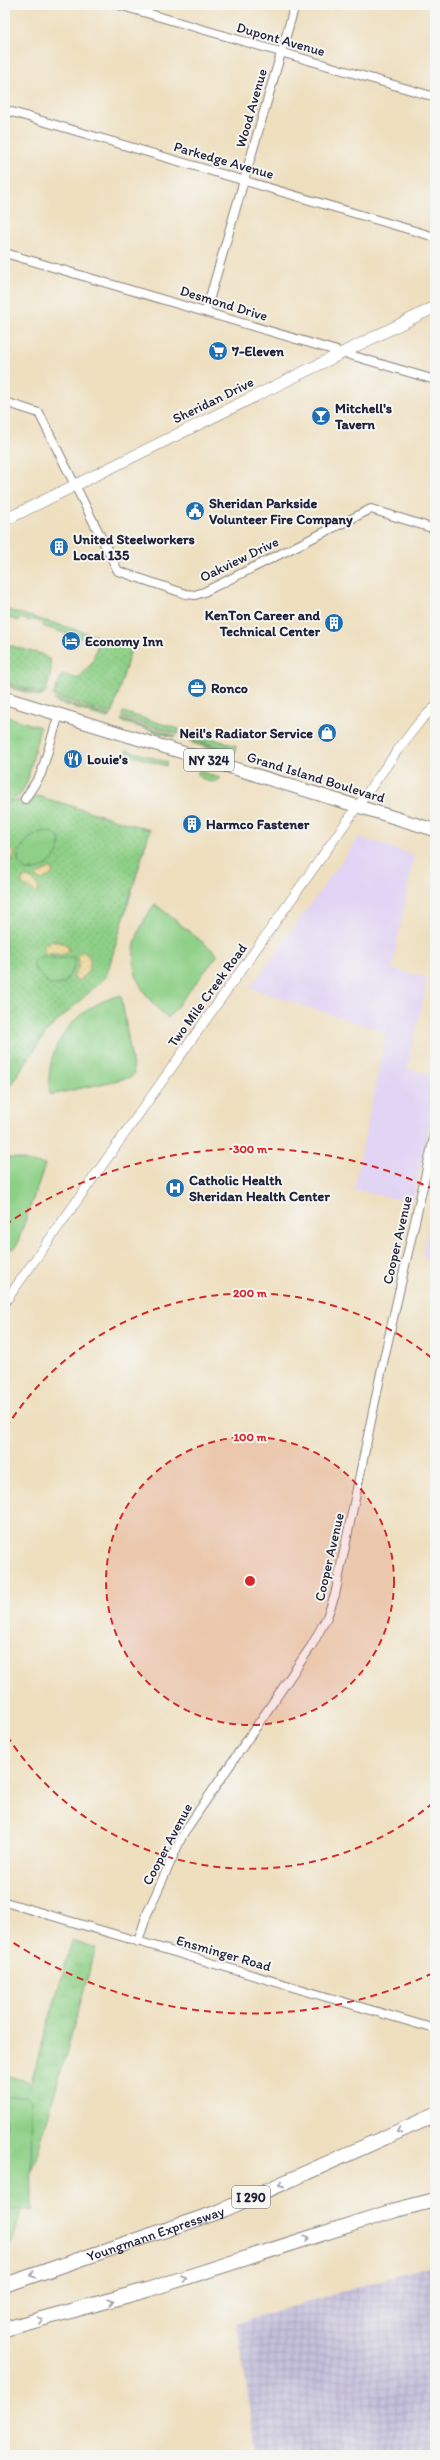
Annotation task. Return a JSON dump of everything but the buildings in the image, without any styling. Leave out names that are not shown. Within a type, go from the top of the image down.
[{"type":"highway","name":"Youngmann Expressway","points":[[5,2285],[221,2211],[435,2115]]},
{"type":"highway","points":[[5,2329],[147,2290],[381,2214],[435,2200]]},
{"type":"main road","name":"Sheridan Drive","points":[[5,520],[435,306]]},
{"type":"main road","name":"Grand Island Boulevard","points":[[5,698],[435,830]]},
{"type":"street","name":"Dupont Avenue","points":[[119,5],[435,98]]},
{"type":"street","name":"Wood Avenue","points":[[206,311],[295,5]]},
{"type":"street","name":"Parkedge Avenue","points":[[5,110],[435,237]]},
{"type":"street","name":"Desmond Drive","points":[[5,253],[206,311],[435,380]]},
{"type":"street","name":"Oakview Drive","points":[[5,402],[39,413],[118,571],[195,595],[371,509],[435,528]]},
{"type":"street","name":"Two Mile Creek Road","points":[[5,1302],[410,734],[421,720],[435,707]]},
{"type":"street","points":[[25,799],[41,774],[59,714]]},
{"type":"street","name":"Cooper Avenue","points":[[138,1942],[150,1907],[184,1834],[312,1645],[327,1617],[347,1543],[383,1363],[435,1133]]},
{"type":"street","name":"Ensminger Road","points":[[5,1902],[435,2029]]},
{"type":"shaded area","points":[[359,837],[414,855],[392,969],[428,978],[407,1069],[435,1076],[435,1100],[412,1203],[354,1189],[386,1033],[250,988]]},
{"type":"shaded area","points":[[435,1207],[435,1259],[422,1256]]},
{"type":"shaded area","points":[[435,2264],[435,2455],[257,2455],[237,2323]]},
{"type":"green space","points":[[5,609],[132,646],[112,714],[53,696],[62,674],[78,679],[92,663],[98,643],[42,626],[43,623],[31,619],[30,621],[19,618],[18,621],[5,616]]},
{"type":"green space","points":[[5,644],[41,654],[50,660],[51,672],[45,694],[5,682]]},
{"type":"green space","points":[[5,684],[43,695],[41,697],[5,686]]},
{"type":"green space","points":[[54,699],[111,716],[107,718],[56,702]]},
{"type":"green space","points":[[123,712],[179,729],[178,734],[122,717]]},
{"type":"green space","points":[[5,716],[40,727],[27,782],[21,794],[5,805]]},
{"type":"green space","points":[[121,719],[176,736],[173,737],[123,722]]},
{"type":"green space","points":[[191,732],[236,746],[235,752],[189,738]]},
{"type":"green space","points":[[190,740],[233,753],[229,754],[192,743]]},
{"type":"green space","points":[[127,750],[167,762],[166,766],[126,754]]},
{"type":"green space","points":[[199,771],[220,778],[219,780],[213,782],[207,781],[197,773]]},
{"type":"green space","points":[[38,796],[150,830],[106,977],[48,1030],[5,1093],[5,803]]},
{"type":"green space","points":[[42,832],[53,833],[58,837],[60,844],[58,852],[46,866],[36,870],[26,870],[18,862],[18,857],[22,847],[28,840]]},
{"type":"green space","points":[[155,904],[216,953],[217,956],[168,1018],[154,1005],[144,991],[137,978],[134,964],[134,950],[138,935]]},
{"type":"green space","points":[[43,956],[57,959],[74,957],[74,967],[64,984],[51,985],[35,970],[33,961]]},
{"type":"green space","points":[[121,995],[134,1073],[132,1077],[50,1095],[49,1077],[52,1060],[57,1045],[65,1031],[76,1019],[89,1009],[104,1001]]},
{"type":"green space","points":[[5,1158],[14,1158],[45,1165],[16,1247],[12,1249],[5,1246]]},
{"type":"green space","points":[[72,1941],[96,1948],[12,2243],[5,2245],[5,2075],[31,2082]]},
{"type":"green space","points":[[26,2096],[31,2102],[32,2210],[5,2209],[5,2097]]},
{"type":"sand","points":[[5,849],[10,849],[15,853],[12,860],[5,864]]},
{"type":"sand","points":[[51,867],[53,872],[51,876],[41,880],[37,879],[35,876]]},
{"type":"sand","points":[[26,877],[33,880],[38,886],[39,890],[36,893],[22,884],[22,880]]},
{"type":"sand","points":[[53,940],[68,945],[68,952],[62,955],[44,953],[44,945]]},
{"type":"sand","points":[[82,951],[89,956],[90,963],[88,971],[84,977],[78,981],[73,977],[79,966],[78,954]]},
{"type":"place","name":"7-Eleven","points":[[218,351]]},
{"type":"place","name":"Mitchell's Tavern","points":[[321,416]]},
{"type":"place","name":"Sheridan Parkside Volunteer Fire Company","points":[[195,511]]},
{"type":"place","name":"United Steelworkers Local 135","points":[[59,547]]},
{"type":"place","name":"KenTon Career and Technical Center","points":[[334,623]]},
{"type":"place","name":"Economy Inn","points":[[71,641]]},
{"type":"place","name":"Ronco","points":[[197,688]]},
{"type":"place","name":"Neil's Radiator Service","points":[[327,733]]},
{"type":"place","name":"Louie's","points":[[73,759]]},
{"type":"place","name":"Harmco Fastener","points":[[192,824]]},
{"type":"place","name":"Catholic Health Sheridan Health Center","points":[[175,1188]]}]
